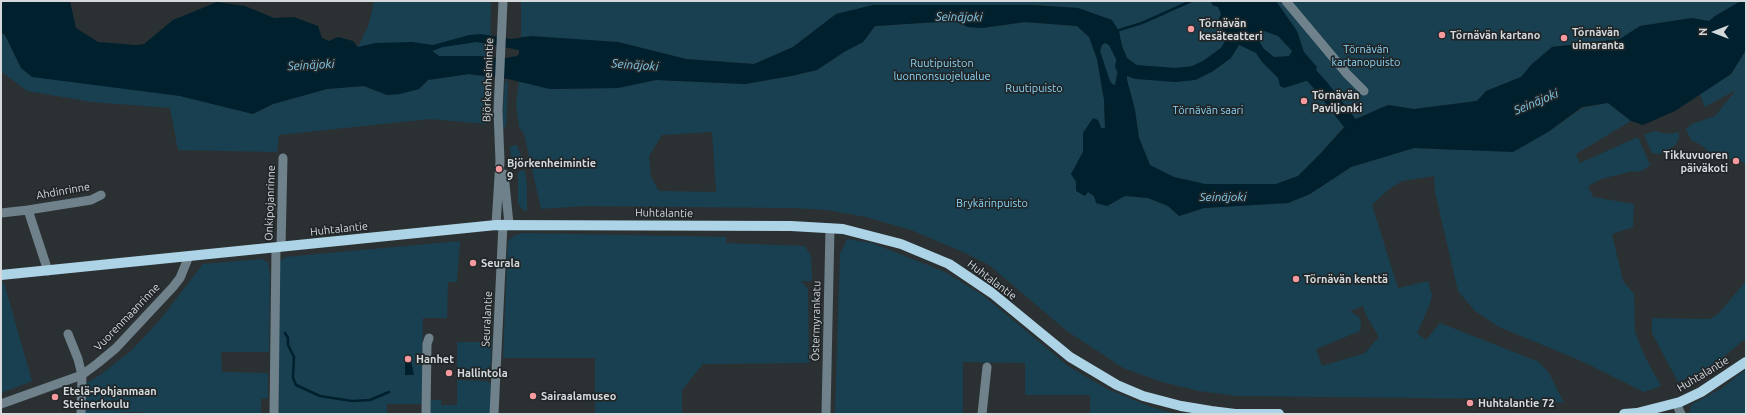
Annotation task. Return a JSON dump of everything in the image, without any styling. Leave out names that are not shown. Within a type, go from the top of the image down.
[{"type":"main road","name":"Huhtalantie","points":[[1,275],[503,224],[783,226],[830,228],[869,234],[901,244],[949,264],[992,293],[1070,357],[1117,385],[1143,396],[1181,406],[1210,411],[1235,414],[1279,414]]},
{"type":"main road","name":"Huhtalantie","points":[[1624,414],[1637,413],[1676,403],[1701,392],[1746,362]]},
{"type":"street","name":"Björkenheimintie","points":[[503,1],[498,122],[503,224]]},
{"type":"street","points":[[1286,1],[1364,91]]},
{"type":"street","name":"Onkipojanrinne","points":[[274,414],[278,248],[284,158]]},
{"type":"street","name":"Björkenheimintie","points":[[500,161],[504,176],[503,224]]},
{"type":"street","name":"Ahdinrinne","points":[[1,213],[91,200],[101,195]]},
{"type":"street","points":[[28,210],[48,271]]},
{"type":"street","name":"Seuralantie","points":[[494,414],[503,224]]},
{"type":"street","name":"Östermyrankatu","points":[[826,414],[830,228]]},
{"type":"street","name":"Vuorenmaanrinne","points":[[1,404],[82,375],[116,348],[173,287],[180,278],[189,256]]},
{"type":"street","points":[[68,334],[78,359],[82,375],[81,414]]},
{"type":"street","points":[[426,414],[426,344],[429,338]]},
{"type":"street","points":[[982,414],[987,367]]},
{"type":"street","points":[[1676,403],[1681,414]]},
{"type":"green space","points":[[374,1],[491,1],[490,57],[439,56],[432,51],[358,47],[369,24]]},
{"type":"green space","points":[[521,1],[1741,1],[1709,21],[1692,18],[1640,26],[1620,39],[1552,47],[1532,64],[1521,77],[1486,91],[1477,101],[1414,109],[1388,105],[1348,122],[1321,153],[1298,176],[1276,184],[1239,185],[1204,184],[1174,177],[1150,165],[1139,138],[1135,110],[1127,80],[1127,75],[1134,64],[1127,58],[1112,20],[1078,8],[1034,5],[873,5],[836,14],[793,47],[754,64],[686,59],[618,42],[521,37]]},
{"type":"green space","points":[[954,21],[968,27],[982,28],[1025,22],[1077,26],[1089,37],[1097,59],[1104,100],[1105,128],[1101,128],[1098,120],[1083,133],[1083,152],[1071,174],[1088,192],[1107,206],[1125,196],[1148,198],[1168,206],[1180,216],[1204,208],[1288,203],[1310,194],[1351,167],[1414,148],[1454,150],[1548,132],[1582,108],[1608,103],[1631,121],[1576,154],[1580,163],[1638,137],[1650,165],[1642,171],[1629,172],[1601,179],[1588,186],[1593,197],[1634,204],[1633,227],[1612,234],[1623,281],[1634,294],[1635,332],[1645,357],[1661,386],[1644,392],[1579,360],[1499,327],[1475,311],[1458,291],[1435,192],[1434,176],[1402,181],[1388,190],[1372,205],[1398,288],[1428,281],[1432,295],[1430,304],[1417,333],[1426,340],[1440,323],[1539,362],[1549,373],[1564,403],[1517,399],[1238,396],[1199,391],[1162,382],[1123,368],[1067,331],[989,265],[963,252],[911,230],[866,217],[827,210],[793,208],[584,206],[541,209],[524,134],[519,127],[516,104],[519,81],[550,89],[618,88],[656,80],[745,84],[817,70],[844,52],[863,42],[875,26]],"holes":[[[712,132],[716,192],[659,191],[651,177],[649,156],[662,135]],[[1363,306],[1366,315],[1379,337],[1365,353],[1322,366],[1316,349],[1360,331],[1361,322],[1359,317],[1350,311]]]},
{"type":"green space","points":[[1,33],[5,35],[21,68],[180,96],[253,114],[273,104],[327,89],[364,86],[387,95],[419,89],[428,80],[469,74],[488,77],[486,124],[430,119],[279,135],[277,152],[178,150],[170,108],[92,102],[27,91],[1,71]]},
{"type":"green space","points":[[1105,43],[1109,44],[1116,59],[1118,70],[1115,85],[1112,84],[1106,72],[1100,51],[1102,45]]},
{"type":"green space","points":[[1746,50],[1746,163],[1723,157],[1715,157],[1701,145],[1691,140],[1686,129],[1692,124],[1715,116],[1736,90],[1705,107],[1700,94],[1731,74]]},
{"type":"green space","points":[[505,81],[508,81],[506,127],[502,127]]},
{"type":"green space","points":[[1654,131],[1668,134],[1679,132],[1679,139],[1675,145],[1662,154],[1652,153],[1644,135]]},
{"type":"green space","points":[[517,145],[524,163],[512,165],[510,147]]},
{"type":"green space","points":[[525,170],[527,185],[527,211],[522,209],[518,203],[518,174],[520,171]]},
{"type":"green space","points":[[522,233],[726,237],[726,243],[805,246],[811,256],[812,281],[801,281],[808,289],[809,363],[703,364],[682,390],[682,414],[595,414],[595,358],[503,358],[508,241],[514,236]]},
{"type":"green space","points":[[847,239],[872,243],[945,272],[984,296],[1068,366],[1107,389],[1151,407],[1176,414],[1090,414],[1090,395],[1025,395],[1025,363],[963,362],[963,414],[835,414],[840,254]]},
{"type":"green space","points":[[460,241],[457,282],[448,282],[447,318],[423,318],[422,404],[387,404],[387,414],[279,414],[279,262],[285,257]]},
{"type":"green space","points":[[261,259],[268,262],[270,276],[269,352],[221,352],[222,372],[268,373],[268,398],[261,399],[261,414],[145,414],[143,412],[122,412],[119,414],[82,414],[83,385],[100,375],[131,351],[159,321],[203,264]]},
{"type":"green space","points":[[1746,281],[1746,338],[1719,361],[1699,373],[1678,382],[1652,333],[1652,318],[1710,319],[1719,313]]},
{"type":"green space","points":[[1,283],[4,283],[32,381],[1,393]]},
{"type":"green space","points":[[487,336],[492,336],[491,363],[489,370],[484,372],[457,371],[457,342],[486,342]]},
{"type":"green space","points":[[1746,369],[1746,414],[1689,414],[1691,405],[1722,388]]},
{"type":"green space","points":[[457,380],[488,381],[491,385],[490,414],[430,414],[430,400],[441,400],[441,405],[457,405]]},
{"type":"water","name":"Seinäjoki","points":[[1,1],[70,1],[76,28],[98,42],[136,45],[144,44],[173,20],[217,2],[245,6],[274,18],[294,17],[318,26],[322,38],[329,41],[338,37],[353,41],[358,47],[375,43],[412,42],[433,45],[469,35],[481,34],[511,39],[531,36],[618,42],[686,59],[754,64],[793,47],[836,14],[873,5],[1034,5],[1078,8],[1112,20],[1119,31],[1122,46],[1127,58],[1135,64],[1133,71],[1127,75],[1127,80],[1135,110],[1139,138],[1150,165],[1174,177],[1205,184],[1276,184],[1298,176],[1349,122],[1388,105],[1414,109],[1477,101],[1486,91],[1521,77],[1532,64],[1552,47],[1620,39],[1640,26],[1692,18],[1709,21],[1741,1],[1746,1],[1746,50],[1731,74],[1675,111],[1643,125],[1631,121],[1608,103],[1582,107],[1548,132],[1513,152],[1414,148],[1351,167],[1310,194],[1288,203],[1204,208],[1179,216],[1168,206],[1148,198],[1125,196],[1107,206],[1096,203],[1094,196],[1088,192],[1085,196],[1076,191],[1076,182],[1071,174],[1083,152],[1083,133],[1093,118],[1098,120],[1101,128],[1105,128],[1104,100],[1097,59],[1089,37],[1077,26],[1025,22],[982,28],[968,27],[954,21],[875,26],[863,42],[844,52],[817,70],[745,84],[656,80],[618,88],[550,89],[508,79],[469,74],[428,80],[419,89],[400,94],[387,95],[364,86],[327,89],[273,104],[253,114],[180,96],[32,77],[21,68],[5,35],[1,33]],"holes":[[[477,42],[519,50],[519,54],[517,56],[501,59],[485,56],[439,56],[432,51],[443,47]],[[1105,43],[1109,45],[1116,59],[1118,70],[1115,85],[1110,81],[1100,51],[1102,45]]]},
{"type":"water","points":[[1211,1],[1276,1],[1297,31],[1304,52],[1317,67],[1313,77],[1306,81],[1284,88],[1280,86],[1278,78],[1262,62],[1256,53],[1233,42],[1225,35],[1218,21],[1221,14],[1218,7],[1212,5]],"holes":[[[1264,31],[1278,36],[1292,51],[1289,56],[1274,57],[1264,49],[1258,39],[1259,33]]]},
{"type":"water","points":[[405,360],[411,360],[414,375],[405,375]]},
{"type":"waterway","points":[[1116,31],[1142,23],[1191,1]]},
{"type":"waterway","points":[[1122,66],[1136,72],[1176,75],[1194,73],[1208,66],[1226,53],[1238,33],[1245,29]]},
{"type":"waterway","points":[[1301,64],[1322,87],[1349,122]]},
{"type":"waterway","points":[[285,333],[288,338],[288,345],[294,357],[293,378],[296,385],[320,396],[352,401],[370,400],[389,392]]},
{"type":"place","name":"Törnävän kesäteatteri","points":[[1191,29]]},
{"type":"place","name":"Törnävän kartano","points":[[1442,35]]},
{"type":"place","name":"Törnävän uimaranta","points":[[1564,38]]},
{"type":"place","name":"Törnävän Paviljonki","points":[[1304,101]]},
{"type":"place","name":"Tikkuvuoren päiväkoti","points":[[1736,161]]},
{"type":"place","name":"Björkenheimintie 9","points":[[499,169]]},
{"type":"place","name":"Seurala","points":[[473,263]]},
{"type":"place","name":"Törnävän kenttä","points":[[1296,279]]},
{"type":"place","name":"Hanhet","points":[[408,359]]},
{"type":"place","name":"Hallintola","points":[[449,373]]},
{"type":"place","name":"Sairaalamuseo","points":[[533,396]]},
{"type":"place","name":"Etelä-Pohjanmaan Steinerkoulu","points":[[55,397]]},
{"type":"place","name":"Huhtalantie 72","points":[[1470,403]]},
{"type":"park label","name":"Törnävän kartanopuisto","points":[[1366,55]]},
{"type":"park label","name":"Ruutipuiston luonnonsuojelualue","points":[[942,69]]},
{"type":"park label","name":"Ruutipuisto","points":[[1034,88]]},
{"type":"park label","name":"Törnävän saari","points":[[1208,110]]},
{"type":"park label","name":"Brykärinpuisto","points":[[992,203]]}]
